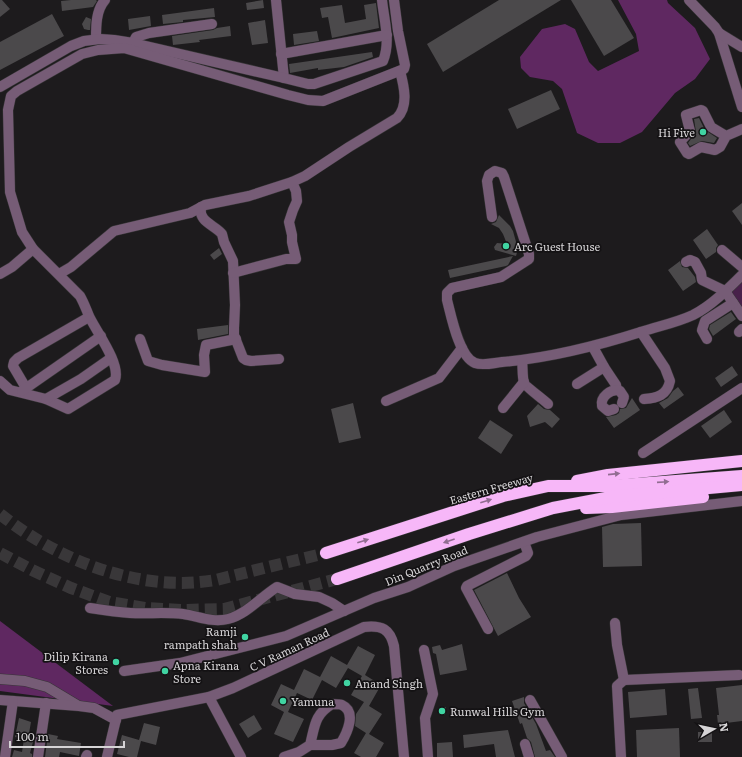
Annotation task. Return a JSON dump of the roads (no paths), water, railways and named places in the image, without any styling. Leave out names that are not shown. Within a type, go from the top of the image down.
[{"type":"highway","points":[[548,486],[608,475],[742,461]]},
{"type":"highway","name":"Eastern Freeway","points":[[337,579],[469,534],[610,492],[742,476]]},
{"type":"highway","name":"Eastern Freeway","points":[[326,553],[503,496],[548,486],[610,492],[742,485]]},
{"type":"highway","points":[[553,508],[612,508],[742,492]]},
{"type":"street","points":[[96,40],[96,24],[100,8],[105,0]]},
{"type":"street","points":[[276,0],[284,78]]},
{"type":"street","points":[[0,87],[71,46],[84,41],[96,40],[114,40],[133,43],[308,84],[314,84],[383,62],[386,54],[387,35],[382,0]]},
{"type":"street","points":[[0,381],[10,390],[23,390],[46,399],[65,409],[71,409],[115,380],[117,376],[116,369],[85,304],[80,296],[34,249],[22,232],[5,192],[8,110],[11,96],[17,91],[82,54],[98,50],[124,48],[288,95],[317,102],[323,101],[404,69],[405,65],[398,31],[394,0]]},
{"type":"street","points":[[689,0],[719,33],[742,107]]},
{"type":"street","points":[[133,43],[136,37],[149,33],[212,24]]},
{"type":"street","points":[[719,33],[742,47]]},
{"type":"street","points":[[281,54],[387,35]]},
{"type":"street","points":[[59,274],[71,267],[114,231],[190,213],[205,205],[249,196],[292,182],[305,176],[397,118],[402,113],[404,92],[400,71]]},
{"type":"street","points":[[726,136],[711,127],[703,111],[700,110],[686,115],[690,131],[680,142],[689,154],[701,147],[717,149],[726,136],[742,129]]},
{"type":"street","points":[[492,217],[487,180],[489,175],[495,171],[502,173],[504,177],[527,247],[529,259],[501,277],[452,288],[447,293],[447,300],[462,348],[468,358],[481,364],[522,361],[593,347],[692,315],[708,305],[742,275]]},
{"type":"street","points":[[234,273],[286,260],[296,259],[292,242],[290,222],[297,201],[296,191],[292,182]]},
{"type":"street","points":[[201,207],[200,211],[202,217],[208,224],[222,234],[224,242],[232,257],[235,305],[234,328],[236,339],[242,354],[246,360],[279,359]]},
{"type":"street","points":[[0,274],[12,267],[34,249]]},
{"type":"street","points":[[722,250],[742,267]]},
{"type":"street","points":[[686,262],[690,260],[695,262],[702,273],[702,280],[725,291],[742,316]]},
{"type":"street","points":[[707,339],[702,330],[705,322],[733,303]]},
{"type":"street","points":[[23,390],[14,371],[14,362],[18,358],[90,317]]},
{"type":"street","points":[[640,332],[665,368],[670,381],[667,390],[662,395],[644,400]]},
{"type":"street","points":[[23,390],[101,336]]},
{"type":"street","points":[[140,339],[148,361],[162,365],[205,372],[204,355],[206,345],[236,339]]},
{"type":"street","points":[[593,347],[616,385],[617,390],[624,397],[618,406],[608,411],[604,409],[601,404],[602,400],[605,396],[614,390],[617,390]]},
{"type":"street","points":[[386,401],[439,378],[462,348]]},
{"type":"street","points":[[46,399],[82,379],[111,358]]},
{"type":"street","points":[[522,361],[524,382],[526,386],[548,404]]},
{"type":"street","points":[[577,384],[604,367]]},
{"type":"street","points":[[503,408],[524,382]]},
{"type":"street","points":[[643,453],[742,388]]},
{"type":"street","name":"Din Quarry Road","points":[[124,671],[180,663],[286,636],[374,598],[408,587],[454,566],[524,542],[621,515],[742,501]]},
{"type":"street","points":[[488,629],[466,588],[467,586],[526,556],[528,553],[524,542]]},
{"type":"street","points":[[90,608],[131,613],[183,614],[208,620],[227,619],[237,616],[277,587],[295,594],[319,597],[344,611]]},
{"type":"street","points":[[615,623],[624,680]]},
{"type":"street","name":"C V Raman Road","points":[[116,720],[117,715],[209,696],[233,688],[260,677],[364,627],[374,626],[384,629],[392,636],[404,757]]},
{"type":"street","points":[[424,650],[433,694],[425,718],[428,757]]},
{"type":"street","points":[[622,757],[617,686],[624,680],[739,675]]},
{"type":"street","points":[[0,679],[24,680],[47,687],[79,706]]},
{"type":"street","points":[[209,696],[241,757]]},
{"type":"street","points":[[0,700],[94,708],[116,720],[107,757]]},
{"type":"street","points":[[530,700],[562,757]]},
{"type":"street","points":[[5,757],[13,701]]},
{"type":"street","points":[[38,757],[46,703]]},
{"type":"street","points":[[284,757],[299,752],[310,745],[332,745],[341,743],[350,724],[348,712],[342,705],[332,704],[322,710],[317,719],[310,745]]},
{"type":"street","points":[[524,744],[529,757]]},
{"type":"tunnel","points":[[0,514],[23,531],[74,559],[102,570],[158,582],[187,583],[216,580],[326,553]]},
{"type":"tunnel","points":[[0,553],[71,588],[109,602],[146,608],[183,610],[224,609],[337,579]]},
{"type":"place","name":"Hi Five","points":[[703,132]]},
{"type":"place","name":"Arc Guest House","points":[[506,246]]},
{"type":"place","name":"Ramji rampath shah","points":[[245,637]]},
{"type":"place","name":"Dilip Kirana Stores","points":[[116,662]]},
{"type":"place","name":"Apna Kirana Store","points":[[165,671]]},
{"type":"place","name":"Anand Singh","points":[[347,683]]},
{"type":"place","name":"Yamuna","points":[[283,701]]},
{"type":"place","name":"Runwal Hills Gym","points":[[442,711]]}]
